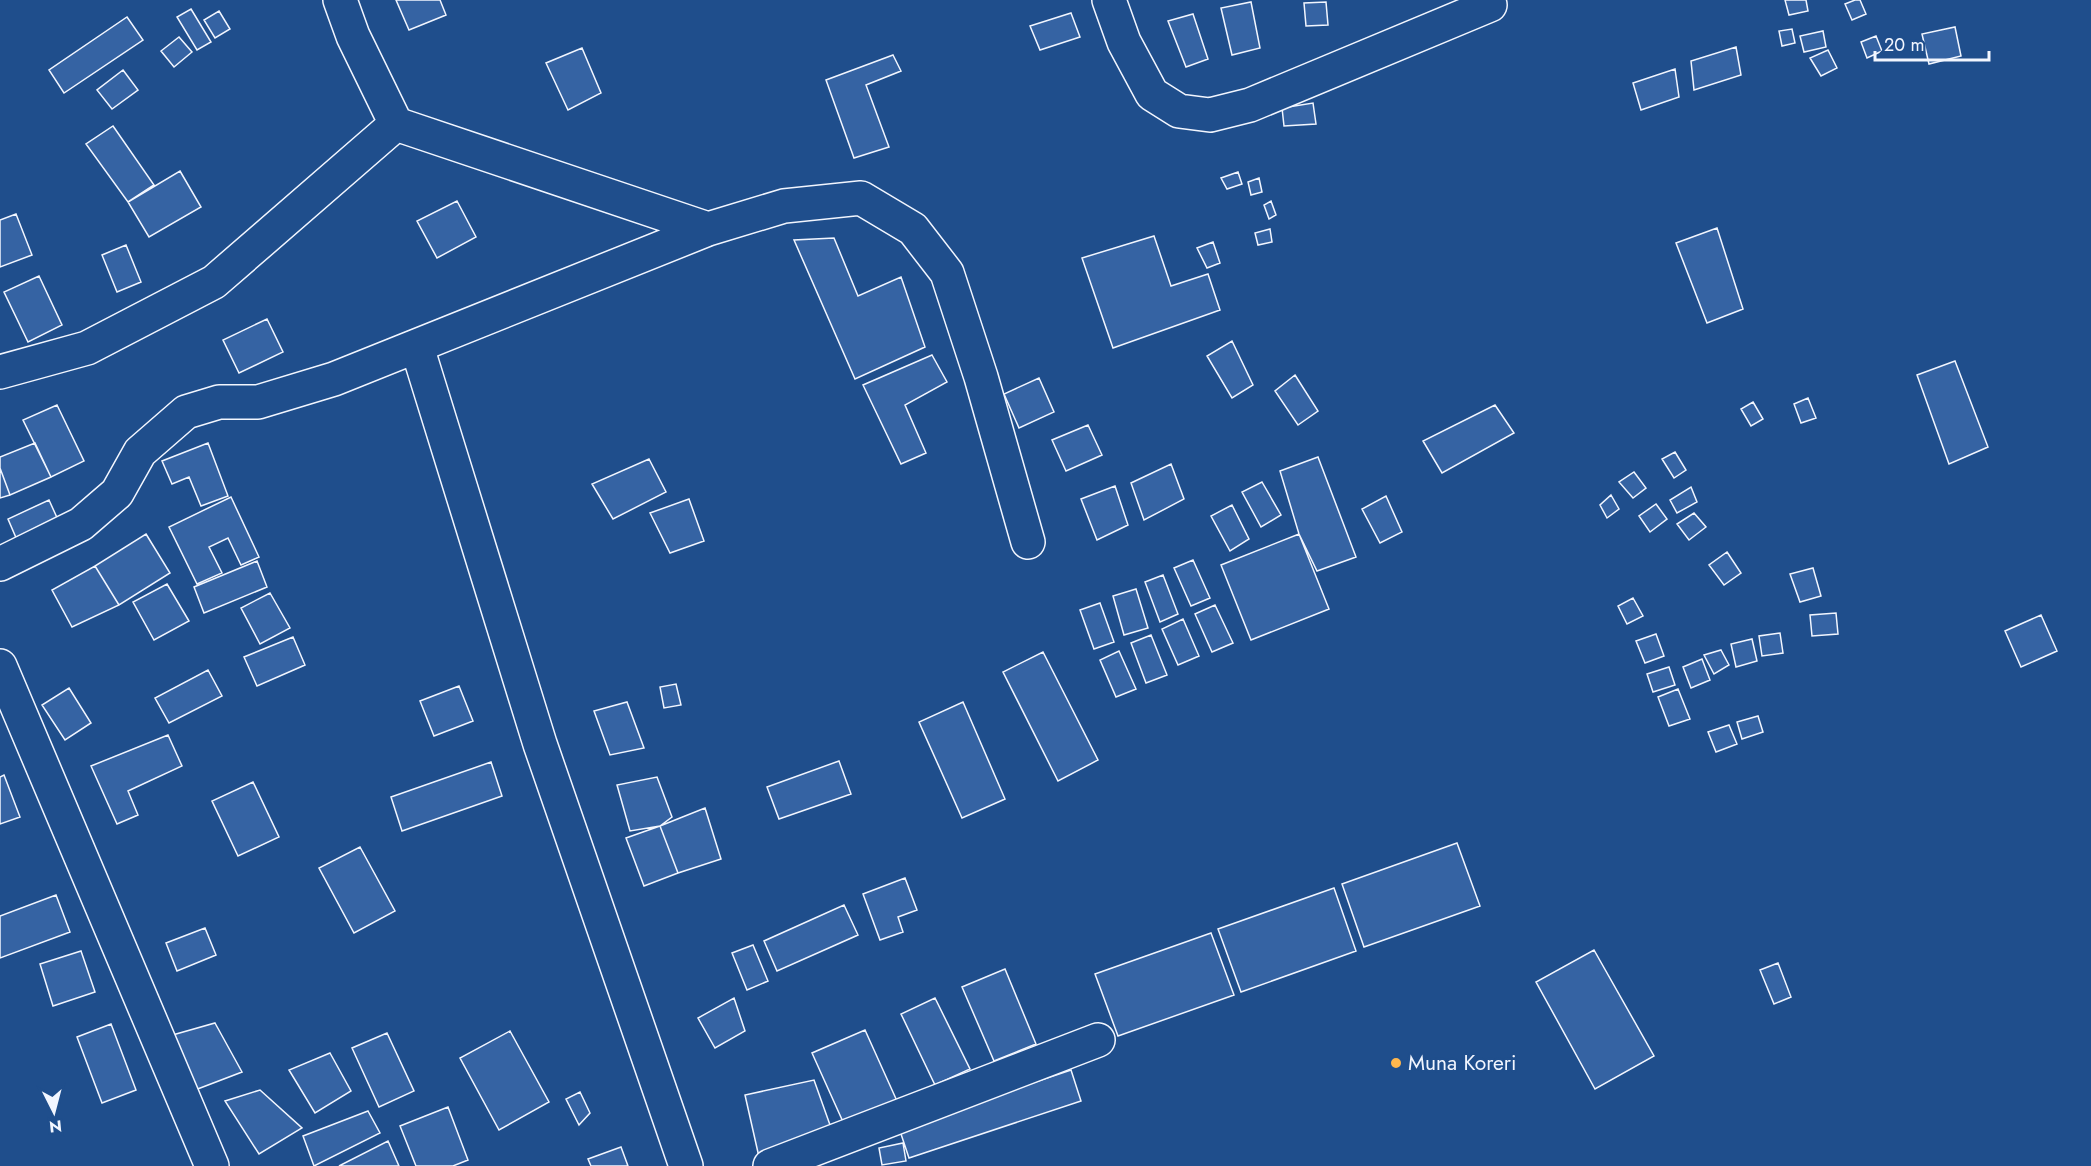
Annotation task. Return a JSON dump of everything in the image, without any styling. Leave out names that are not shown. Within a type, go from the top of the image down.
[{"type":"street","points":[[340,0],[353,36],[396,124],[708,229]]},
{"type":"street","points":[[1109,0],[1124,42],[1152,94],[1179,111],[1210,115],[1250,105],[1490,5]]},
{"type":"street","points":[[0,372],[87,348],[214,282],[396,124]]},
{"type":"street","points":[[0,564],[81,524],[117,493],[140,452],[186,412],[219,402],[258,402],[334,379],[708,229],[784,206],[861,198],[913,229],[947,273],[981,377],[1028,542]]},
{"type":"street","points":[[417,347],[540,744],[686,1166]]},
{"type":"street","points":[[0,666],[212,1166]]},
{"type":"street","points":[[770,1166],[1098,1040]]},
{"type":"building","points":[[396,0],[440,0],[446,15],[409,30]]},
{"type":"building","points":[[1785,0],[1806,0],[1808,11],[1789,15]]},
{"type":"building","points":[[1860,0],[1866,14],[1852,20],[1845,4]]},
{"type":"building","points":[[1251,2],[1260,48],[1232,55],[1221,8]]},
{"type":"building","points":[[1326,2],[1328,25],[1306,26],[1304,3]]},
{"type":"building","points":[[191,9],[211,42],[197,50],[177,17]]},
{"type":"building","points":[[219,11],[230,29],[215,38],[204,20]]},
{"type":"building","points":[[1071,13],[1080,37],[1040,50],[1030,26]]},
{"type":"building","points":[[1193,14],[1208,59],[1186,67],[1168,21]]},
{"type":"building","points":[[127,17],[143,40],[64,93],[49,70]]},
{"type":"building","points":[[1955,27],[1961,56],[1929,64],[1922,34]]},
{"type":"building","points":[[1792,29],[1795,43],[1782,46],[1779,31]]},
{"type":"building","points":[[1823,31],[1826,47],[1804,52],[1800,36]]},
{"type":"building","points":[[1876,36],[1882,51],[1867,58],[1861,42]]},
{"type":"building","points":[[179,37],[192,52],[174,67],[161,51]]},
{"type":"building","points":[[1736,47],[1741,75],[1694,90],[1691,61]]},
{"type":"building","points":[[582,48],[601,93],[568,110],[546,63]]},
{"type":"building","points":[[1828,50],[1837,68],[1821,76],[1810,58]]},
{"type":"building","points":[[893,55],[901,71],[866,85],[889,147],[854,158],[826,80]]},
{"type":"building","points":[[1675,69],[1679,97],[1641,110],[1633,83]]},
{"type":"building","points":[[123,70],[138,90],[112,109],[97,90]]},
{"type":"building","points":[[1313,103],[1316,124],[1284,126],[1282,108]]},
{"type":"building","points":[[113,126],[154,185],[128,202],[86,144]]},
{"type":"building","points":[[180,171],[201,207],[149,237],[128,202]]},
{"type":"building","points":[[1238,172],[1242,184],[1227,189],[1221,178]]},
{"type":"building","points":[[1259,178],[1262,192],[1251,195],[1248,182]]},
{"type":"building","points":[[457,201],[476,237],[437,258],[417,221]]},
{"type":"building","points":[[1271,201],[1276,215],[1269,219],[1264,205]]},
{"type":"building","points":[[16,214],[32,255],[0,267],[0,220]]},
{"type":"building","points":[[1717,228],[1743,309],[1707,323],[1676,243]]},
{"type":"building","points":[[1270,229],[1272,242],[1258,245],[1255,233]]},
{"type":"building","points":[[1154,236],[1171,286],[1208,274],[1220,310],[1113,348],[1082,258]]},
{"type":"building","points":[[834,238],[858,296],[901,277],[925,347],[855,379],[794,240]]},
{"type":"building","points":[[1213,242],[1220,263],[1207,268],[1197,248]]},
{"type":"building","points":[[126,245],[141,282],[117,292],[102,255]]},
{"type":"building","points":[[39,276],[62,325],[28,342],[4,292]]},
{"type":"building","points":[[267,319],[283,352],[239,373],[223,340]]},
{"type":"building","points":[[1232,341],[1253,385],[1232,398],[1207,356]]},
{"type":"building","points":[[932,355],[947,382],[905,405],[926,453],[901,464],[863,385]]},
{"type":"building","points":[[1955,361],[1988,447],[1949,464],[1917,375]]},
{"type":"building","points":[[1295,375],[1318,411],[1298,425],[1275,391]]},
{"type":"building","points":[[1039,378],[1054,412],[1019,428],[1004,394]]},
{"type":"building","points":[[1808,398],[1816,418],[1801,423],[1794,404]]},
{"type":"building","points":[[1753,402],[1763,419],[1751,426],[1741,409]]},
{"type":"building","points":[[57,405],[84,461],[51,477],[23,420]]},
{"type":"building","points":[[1495,405],[1514,433],[1442,473],[1423,441]]},
{"type":"building","points":[[1088,425],[1102,455],[1066,471],[1052,440]]},
{"type":"building","points":[[35,443],[51,477],[10,495],[0,468],[0,457]]},
{"type":"building","points":[[208,443],[228,496],[201,506],[189,477],[172,484],[162,461]]},
{"type":"building","points":[[1675,452],[1686,470],[1674,478],[1662,459]]},
{"type":"building","points":[[1318,457],[1356,557],[1317,571],[1299,534],[1280,471]]},
{"type":"building","points":[[649,459],[666,492],[613,519],[592,484]]},
{"type":"building","points":[[1171,464],[1184,499],[1144,520],[1131,483]]},
{"type":"building","points":[[0,468],[10,495],[0,498]]},
{"type":"building","points":[[1634,472],[1646,488],[1633,498],[1619,482]]},
{"type":"building","points":[[1262,482],[1281,515],[1261,527],[1242,492]]},
{"type":"building","points":[[1115,486],[1128,525],[1097,540],[1081,499]]},
{"type":"building","points":[[1691,487],[1697,502],[1677,513],[1670,500]]},
{"type":"building","points":[[1611,495],[1619,509],[1607,518],[1600,505]]},
{"type":"building","points":[[1386,496],[1402,532],[1380,543],[1362,509]]},
{"type":"building","points":[[231,497],[259,557],[241,565],[228,538],[209,547],[222,573],[197,584],[169,527]]},
{"type":"building","points":[[689,499],[704,541],[670,553],[650,513]]},
{"type":"building","points":[[49,500],[59,522],[17,540],[8,519]]},
{"type":"building","points":[[1656,504],[1667,519],[1650,532],[1639,516]]},
{"type":"building","points":[[1232,505],[1249,539],[1230,551],[1211,516]]},
{"type":"building","points":[[1694,513],[1706,527],[1689,540],[1677,524]]},
{"type":"building","points":[[146,534],[170,573],[119,605],[95,566]]},
{"type":"building","points":[[1299,534],[1329,609],[1251,640],[1221,565]]},
{"type":"building","points":[[1727,552],[1741,573],[1724,585],[1709,565]]},
{"type":"building","points":[[1193,560],[1210,598],[1191,606],[1174,568]]},
{"type":"building","points":[[257,561],[267,587],[204,613],[194,587]]},
{"type":"building","points":[[95,566],[119,605],[72,627],[52,590]]},
{"type":"building","points":[[1813,568],[1821,596],[1800,602],[1790,574]]},
{"type":"building","points":[[1163,575],[1178,614],[1160,622],[1145,582]]},
{"type":"building","points":[[167,584],[189,621],[154,640],[133,602]]},
{"type":"building","points":[[1136,589],[1148,628],[1124,635],[1113,596]]},
{"type":"building","points":[[270,593],[290,628],[260,644],[241,608]]},
{"type":"building","points":[[1633,598],[1643,616],[1627,624],[1618,606]]},
{"type":"building","points":[[1100,603],[1114,642],[1094,649],[1080,610]]},
{"type":"building","points":[[1215,605],[1233,643],[1212,652],[1195,614]]},
{"type":"building","points":[[1836,613],[1838,634],[1812,636],[1810,615]]},
{"type":"building","points":[[2041,615],[2057,651],[2021,667],[2005,631]]},
{"type":"building","points":[[1183,619],[1199,656],[1178,665],[1162,629]]},
{"type":"building","points":[[1780,633],[1783,653],[1762,656],[1759,636]]},
{"type":"building","points":[[1656,634],[1664,656],[1645,663],[1636,641]]},
{"type":"building","points":[[1151,635],[1167,675],[1146,683],[1131,643]]},
{"type":"building","points":[[293,637],[305,665],[257,686],[244,657]]},
{"type":"building","points":[[1752,639],[1757,661],[1736,667],[1731,644]]},
{"type":"building","points":[[1721,650],[1729,665],[1714,674],[1704,655]]},
{"type":"building","points":[[1119,651],[1136,689],[1116,697],[1100,660]]},
{"type":"building","points":[[1043,652],[1098,760],[1058,781],[1003,672]]},
{"type":"building","points":[[1702,659],[1710,680],[1691,688],[1683,667]]},
{"type":"building","points":[[1669,667],[1675,685],[1653,692],[1647,674]]},
{"type":"building","points":[[208,670],[222,696],[169,723],[155,698]]},
{"type":"building","points":[[676,684],[681,705],[664,708],[660,687]]},
{"type":"building","points":[[459,686],[473,721],[434,736],[420,701]]},
{"type":"building","points":[[69,688],[91,723],[65,740],[42,705]]},
{"type":"building","points":[[1678,689],[1690,719],[1669,726],[1658,697]]},
{"type":"building","points":[[627,702],[644,748],[610,755],[594,711]]},
{"type":"building","points":[[963,702],[1005,799],[962,818],[919,722]]},
{"type":"building","points":[[1758,716],[1763,732],[1742,739],[1737,722]]},
{"type":"building","points":[[1729,725],[1737,744],[1716,752],[1708,732]]},
{"type":"building","points":[[168,735],[182,766],[128,791],[138,815],[117,824],[91,766]]},
{"type":"building","points":[[839,761],[851,794],[779,819],[767,787]]},
{"type":"building","points":[[491,762],[502,796],[402,831],[391,797]]},
{"type":"building","points":[[4,775],[20,817],[0,824],[0,777]]},
{"type":"building","points":[[657,777],[672,817],[660,826],[630,831],[617,785]]},
{"type":"building","points":[[253,782],[279,837],[238,856],[212,801]]},
{"type":"building","points":[[705,808],[721,859],[678,873],[660,826]]},
{"type":"building","points":[[660,826],[678,873],[644,886],[626,838]]},
{"type":"building","points":[[1457,843],[1480,906],[1364,947],[1342,884]]},
{"type":"building","points":[[360,847],[395,911],[354,933],[319,868]]},
{"type":"building","points":[[905,878],[917,910],[898,917],[903,932],[880,940],[863,894]]},
{"type":"building","points":[[1334,888],[1356,951],[1241,992],[1218,929]]},
{"type":"building","points":[[56,895],[70,932],[0,958],[0,916]]},
{"type":"building","points":[[844,905],[858,935],[777,971],[764,941]]},
{"type":"building","points":[[205,928],[216,955],[177,971],[166,943]]},
{"type":"building","points":[[1211,933],[1234,995],[1118,1036],[1095,974]]},
{"type":"building","points":[[753,945],[768,981],[747,990],[732,953]]},
{"type":"building","points":[[1594,950],[1654,1056],[1595,1089],[1536,982]]},
{"type":"building","points":[[81,951],[95,992],[53,1006],[40,964]]},
{"type":"building","points":[[1778,963],[1791,997],[1774,1004],[1760,970]]},
{"type":"building","points":[[1005,969],[1036,1044],[994,1061],[962,987]]},
{"type":"building","points":[[734,998],[745,1031],[715,1048],[698,1018]]},
{"type":"building","points":[[935,998],[970,1069],[935,1085],[901,1014]]},
{"type":"building","points":[[215,1023],[242,1072],[195,1090],[169,1036]]},
{"type":"building","points":[[111,1024],[136,1090],[102,1103],[77,1037]]},
{"type":"building","points":[[865,1030],[897,1101],[844,1124],[812,1053]]},
{"type":"building","points":[[510,1031],[549,1102],[499,1130],[460,1058]]},
{"type":"building","points":[[387,1033],[414,1091],[379,1107],[352,1048]]},
{"type":"building","points":[[330,1053],[351,1091],[315,1113],[289,1070]]},
{"type":"building","points":[[1071,1070],[1081,1101],[909,1158],[899,1128]]},
{"type":"building","points":[[814,1080],[835,1139],[759,1157],[745,1095]]},
{"type":"building","points":[[260,1090],[302,1128],[259,1154],[225,1101]]},
{"type":"building","points":[[580,1092],[590,1113],[579,1125],[566,1099]]},
{"type":"building","points":[[448,1107],[468,1160],[453,1166],[416,1166],[400,1126]]},
{"type":"building","points":[[368,1111],[380,1133],[314,1166],[303,1136]]},
{"type":"building","points":[[388,1141],[399,1166],[339,1166]]},
{"type":"building","points":[[903,1143],[906,1161],[882,1165],[879,1148]]},
{"type":"building","points":[[621,1147],[628,1166],[591,1166],[588,1159]]},
{"type":"place","name":"Muna Koreri","points":[[1396,1063]]}]
